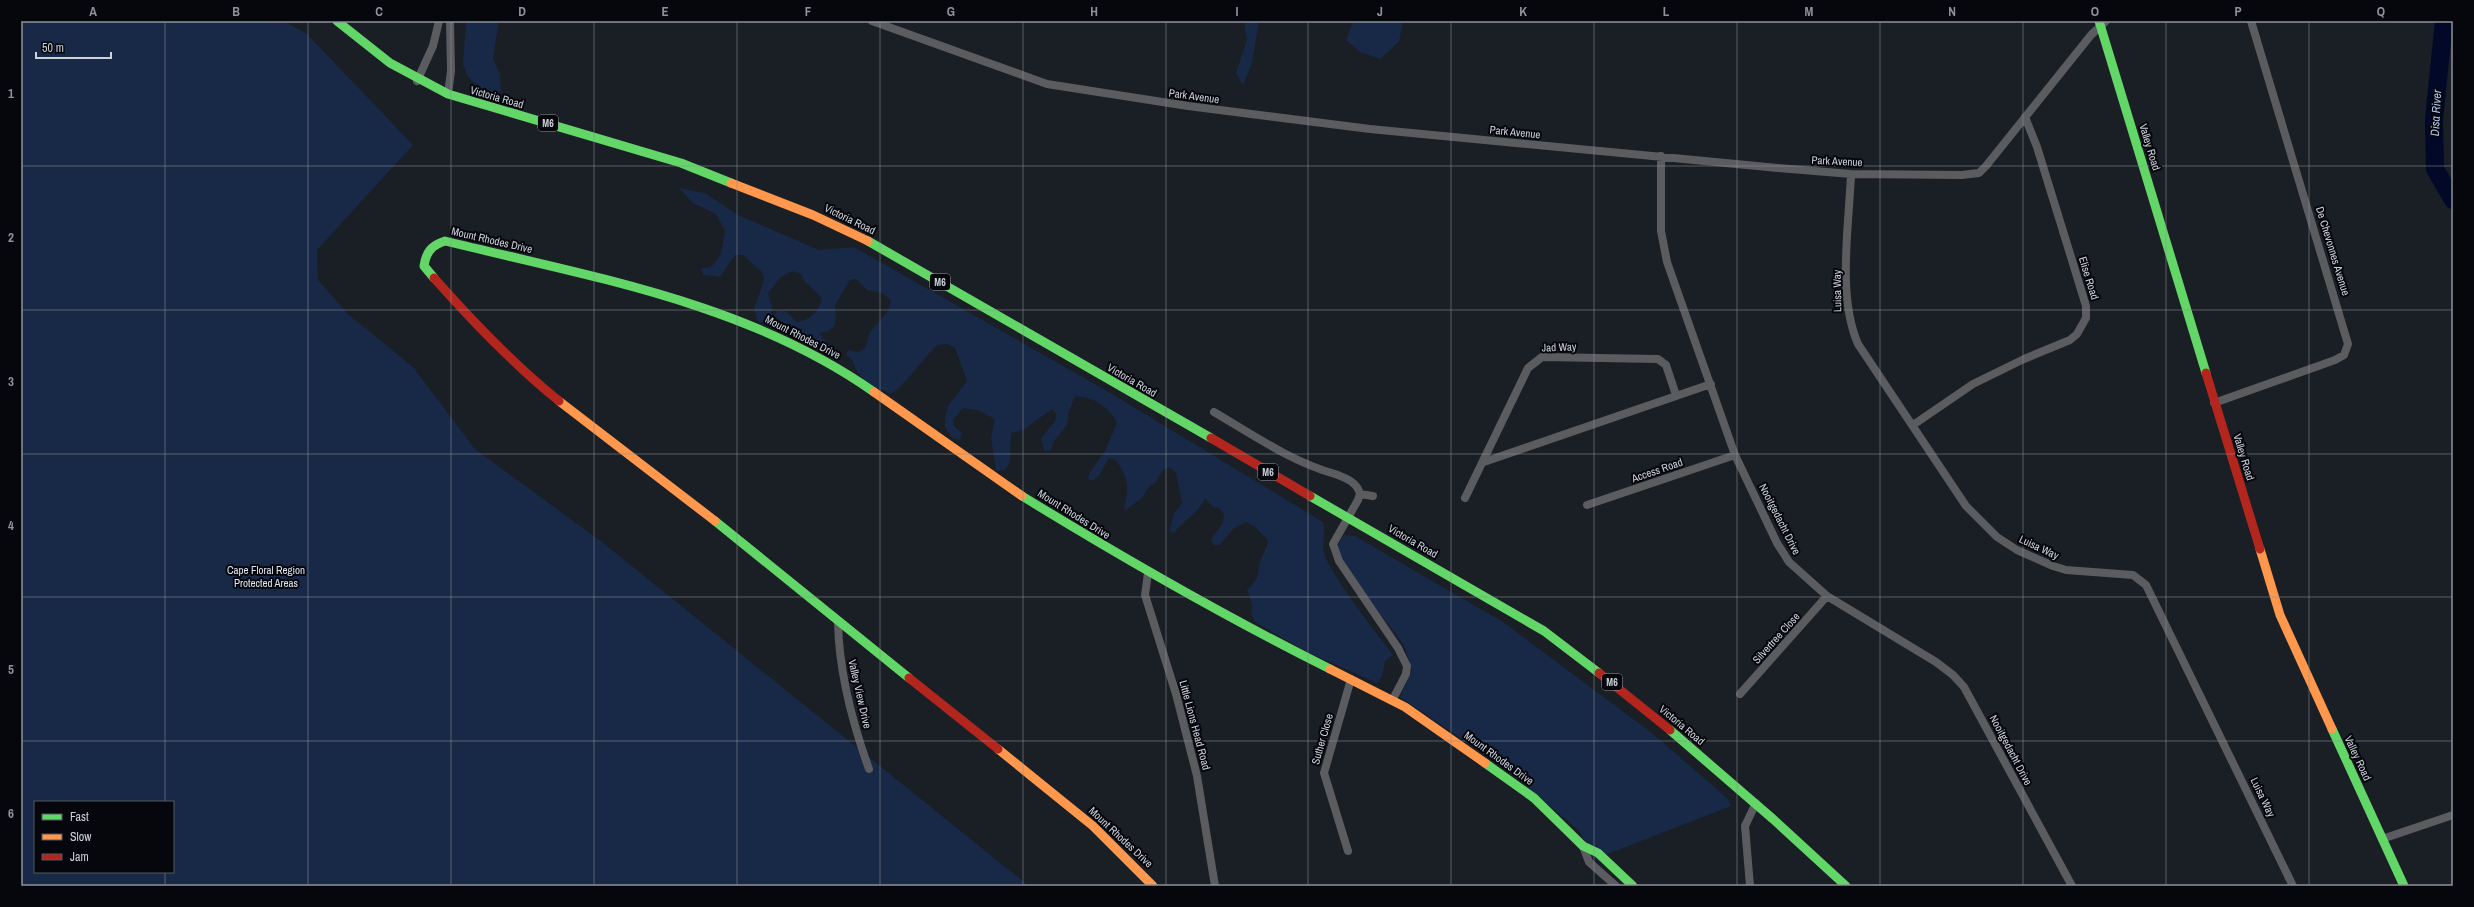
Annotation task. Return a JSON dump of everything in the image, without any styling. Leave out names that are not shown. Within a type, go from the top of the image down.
[{"type":"street","name":"Victoria Road","points":[[337,21],[368,48],[417,81],[448,94],[681,163],[813,215],[880,247],[1544,631],[1601,674],[1756,803],[1846,886]]},
{"type":"street","points":[[417,81],[433,46],[439,21]]},
{"type":"street","points":[[448,94],[451,71],[450,21]]},
{"type":"street","name":"Park Avenue","points":[[872,21],[1030,78],[1082,90],[1188,106],[1370,129],[1851,174],[1975,174],[1986,166],[2025,116],[2102,23]]},
{"type":"street","name":"De Chevonnes Avenue","points":[[2214,403],[2335,360],[2344,355],[2348,344],[2251,21]]},
{"type":"street","name":"Valley Road","points":[[2102,23],[2214,403],[2280,615],[2404,886]]},
{"type":"street","name":"Elise Road","points":[[1913,425],[1973,384],[2024,359],[2070,340],[2077,334],[2086,318],[2086,306],[2037,147],[2025,116]]},
{"type":"street","name":"Nooitgedacht Drive","points":[[1661,156],[1662,244],[1696,348],[1711,384],[1735,455],[1777,543],[1789,562],[1827,596],[1936,662],[1953,675],[1964,687],[2072,886]]},
{"type":"street","name":"Luisa Way","points":[[1851,174],[1846,294],[1847,314],[1858,344],[1966,506],[1997,537],[2017,550],[2052,566],[2066,570],[2133,575],[2146,585],[2293,886]]},
{"type":"street","name":"Mount Rhodes Drive","points":[[1153,886],[1120,850],[1093,826],[838,622],[668,483],[578,416],[526,374],[484,334],[429,273],[424,266],[424,261],[430,248],[445,241],[656,292],[704,307],[791,342],[851,376],[1007,486],[1148,573],[1237,622],[1393,699],[1518,785],[1534,798],[1583,846],[1598,854],[1633,886]]},
{"type":"street","name":"Jad Way","points":[[1466,498],[1528,368],[1542,357],[1658,359],[1666,365],[1676,395]]},
{"type":"street","points":[[1484,462],[1711,384]]},
{"type":"street","points":[[1214,412],[1310,466],[1345,478],[1356,485],[1360,494],[1348,519],[1335,539],[1335,553],[1407,666],[1403,682],[1393,699]]},
{"type":"street","name":"Access Road","points":[[1587,506],[1735,455]]},
{"type":"street","points":[[1360,494],[1372,496]]},
{"type":"street","name":"Little Lions Head Road","points":[[1148,573],[1144,595],[1176,694],[1197,776],[1215,886]]},
{"type":"street","name":"Silvertree Close","points":[[1740,694],[1827,596]]},
{"type":"street","name":"Valley View Drive","points":[[838,622],[840,663],[860,742],[869,769]]},
{"type":"street","name":"Suther Close","points":[[1348,851],[1324,773],[1352,678]]},
{"type":"street","points":[[1750,886],[1745,826],[1756,803]]},
{"type":"street","points":[[2382,839],[2453,815]]},
{"type":"street","points":[[1583,846],[1589,862],[1616,886]]},
{"type":"green space","name":"Cape Floral Region Protected Areas","points":[[21,21],[283,21],[306,33],[413,145],[317,250],[318,280],[348,314],[413,367],[475,449],[602,542],[1029,886],[21,886]]},
{"type":"green space","points":[[466,21],[499,21],[493,59],[500,74],[501,91],[490,96],[468,77],[463,65]]},
{"type":"green space","points":[[1244,21],[1259,21],[1252,63],[1243,85],[1236,73],[1247,40]]},
{"type":"green space","points":[[1353,21],[1403,21],[1399,42],[1380,59],[1360,52],[1346,40]]},
{"type":"green space","points":[[679,188],[705,193],[738,215],[819,250],[854,247],[1107,391],[1323,522],[1324,552],[1328,562],[1344,589],[1393,655],[1385,661],[1382,677],[1377,683],[1307,652],[1255,622],[1251,613],[1252,604],[1247,590],[1257,577],[1260,562],[1268,540],[1255,527],[1246,522],[1233,529],[1220,545],[1214,545],[1211,539],[1223,523],[1224,514],[1219,508],[1213,507],[1205,498],[1199,508],[1174,533],[1169,531],[1174,513],[1182,503],[1176,473],[1170,467],[1164,469],[1155,483],[1149,487],[1142,498],[1124,511],[1127,484],[1124,473],[1116,460],[1109,458],[1100,474],[1093,481],[1088,479],[1090,472],[1105,451],[1117,423],[1110,412],[1094,400],[1075,397],[1069,411],[1067,425],[1054,441],[1051,450],[1044,451],[1041,438],[1055,421],[1056,414],[1052,409],[1023,430],[1011,433],[1010,462],[1005,470],[996,471],[991,437],[995,419],[977,410],[963,408],[953,420],[954,426],[962,433],[960,440],[952,438],[945,427],[945,418],[948,406],[967,381],[955,348],[947,344],[937,345],[899,388],[891,394],[865,380],[858,373],[851,359],[846,355],[848,350],[858,352],[865,348],[870,332],[888,311],[891,300],[882,293],[867,290],[856,279],[850,280],[835,305],[836,318],[834,326],[829,331],[819,333],[829,345],[827,350],[818,351],[794,338],[789,327],[774,316],[777,311],[785,311],[797,322],[806,320],[819,307],[822,298],[804,281],[801,274],[792,271],[781,277],[768,293],[772,308],[771,320],[765,324],[758,321],[754,309],[764,280],[762,272],[743,255],[735,255],[720,277],[703,275],[701,268],[708,268],[714,264],[721,253],[725,231],[716,214],[693,203]]},
{"type":"green space","points":[[1344,535],[1355,536],[1503,622],[1652,733],[1727,798],[1731,806],[1595,859],[1579,831],[1512,773],[1400,697],[1412,670],[1407,653],[1403,644],[1358,585],[1343,560],[1337,547]]},
{"type":"waterway","name":"Disa River","points":[[2444,21],[2434,119],[2435,169],[2453,200]]},
{"type":"traffic: fast","points":[[337,21],[390,63],[448,94],[681,163],[731,183]]},
{"type":"traffic: fast","points":[[2099,21],[2206,373]]},
{"type":"traffic: fast","points":[[434,278],[424,266],[426,257],[433,247],[445,241],[612,281],[722,315],[774,336],[825,361],[874,392]]},
{"type":"traffic: fast","points":[[868,241],[1211,438]]},
{"type":"traffic: fast","points":[[1022,496],[1174,586],[1330,669]]},
{"type":"traffic: fast","points":[[1310,496],[1544,631],[1599,673]]},
{"type":"traffic: fast","points":[[715,521],[909,678]]},
{"type":"traffic: fast","points":[[2332,729],[2404,886]]},
{"type":"traffic: fast","points":[[1670,730],[1773,819],[1846,886]]},
{"type":"traffic: fast","points":[[1485,763],[1534,798],[1583,846],[1598,853],[1633,886]]},
{"type":"traffic: slow","points":[[731,183],[813,215],[868,241]]},
{"type":"traffic: slow","points":[[874,392],[1022,496]]},
{"type":"traffic: slow","points":[[559,401],[715,521]]},
{"type":"traffic: slow","points":[[2260,549],[2280,615],[2332,729]]},
{"type":"traffic: slow","points":[[1330,669],[1405,707],[1485,763]]},
{"type":"traffic: slow","points":[[998,749],[1093,826],[1153,886]]},
{"type":"traffic: jam","points":[[434,278],[494,342],[559,401]]},
{"type":"traffic: jam","points":[[2206,373],[2260,549]]},
{"type":"traffic: jam","points":[[1211,438],[1310,496]]},
{"type":"traffic: jam","points":[[1599,673],[1670,730]]},
{"type":"traffic: jam","points":[[909,678],[998,749]]}]
